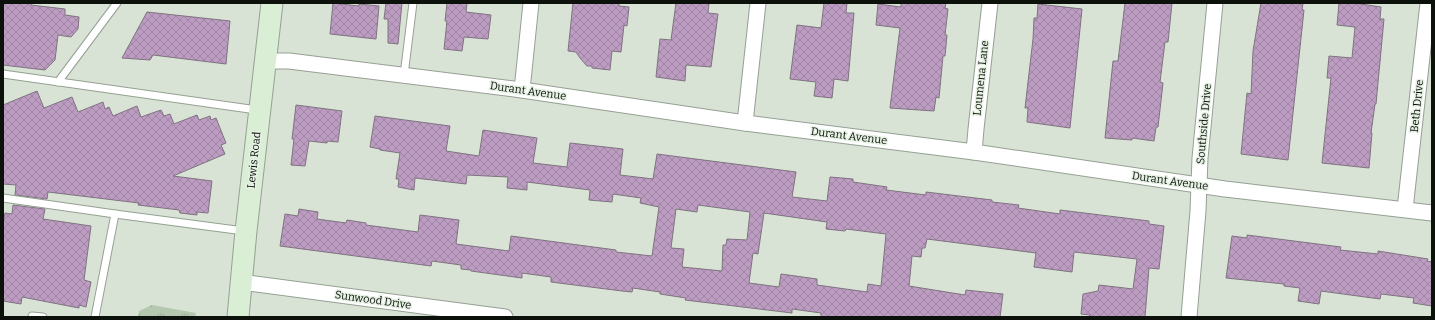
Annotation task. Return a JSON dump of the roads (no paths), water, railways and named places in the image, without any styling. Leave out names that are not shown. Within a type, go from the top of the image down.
[{"type":"street","name":"Lewis Road","points":[[238,317],[246,231],[272,3]]},
{"type":"street","points":[[522,90],[531,3]]},
{"type":"street","points":[[745,123],[758,3]]},
{"type":"street","name":"Loumena Lane","points":[[974,152],[990,3]]},
{"type":"street","name":"Southside Drive","points":[[1189,317],[1200,158],[1215,3]]},
{"type":"street","name":"Beth Drive","points":[[1405,209],[1428,3]]},
{"type":"street","name":"Durant Avenue","points":[[266,61],[289,61],[522,90],[745,123],[974,152],[1199,186],[1432,213]]},
{"type":"street","name":"Sunwood Drive","points":[[242,282],[505,317]]},
{"type":"lane","points":[[58,82],[117,3]]},
{"type":"lane","points":[[404,75],[412,3]]},
{"type":"lane","points":[[3,74],[260,110]]},
{"type":"lane","points":[[3,198],[246,231]]},
{"type":"lane","points":[[95,317],[115,214]]},
{"type":"lane","points":[[32,317],[43,317]]}]
